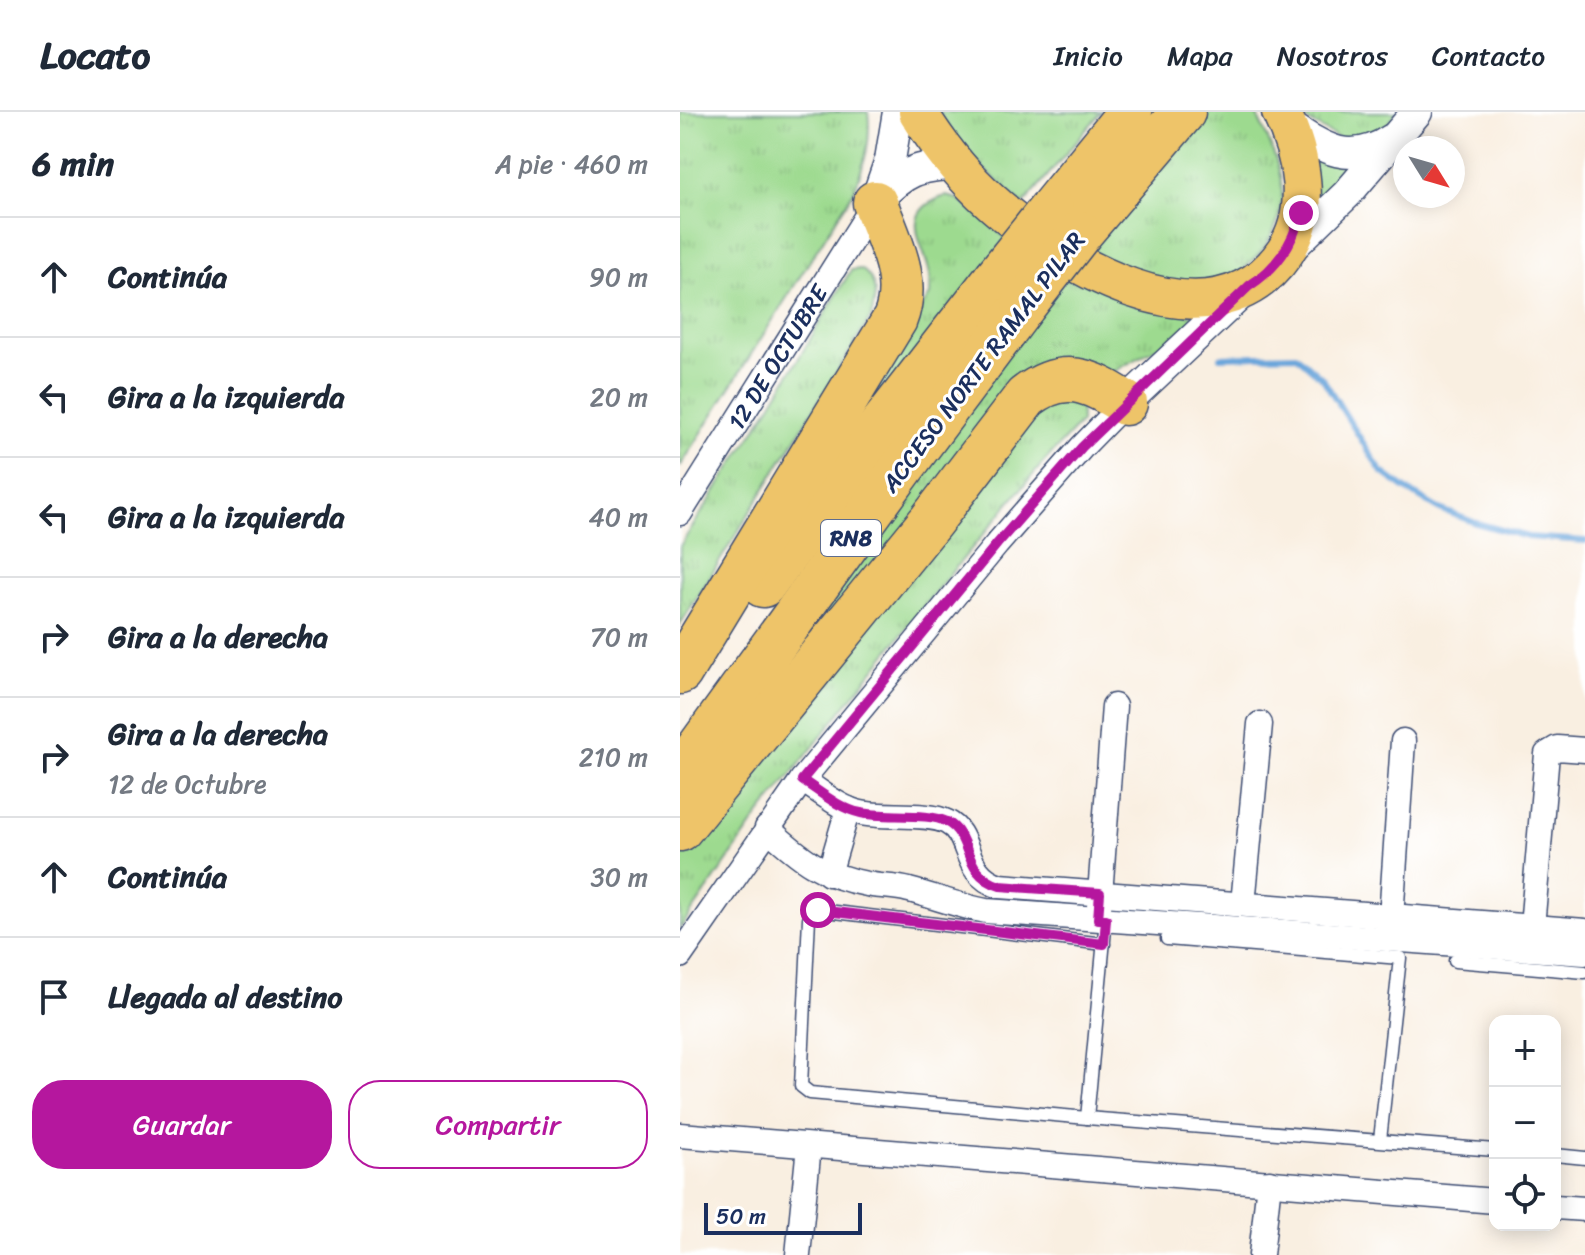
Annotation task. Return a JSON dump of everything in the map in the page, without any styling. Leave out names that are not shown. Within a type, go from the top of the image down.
[{"type":"highway","name":"ACCESO NORTE RAMAL PILAR","points":[[680,699],[874,435],[1010,292],[1065,221],[1130,112]]},
{"type":"highway","name":"ACCESO NORTE RAMAL PILAR","points":[[1065,221],[1183,112]]},
{"type":"highway","points":[[680,672],[900,308],[903,284],[875,203]]},
{"type":"highway","name":"ACCESO NORTE RAMAL PILAR","points":[[680,774],[902,468],[1010,292]]},
{"type":"highway","points":[[680,829],[931,521],[1026,397],[1041,387],[1074,379],[1092,383],[1125,403]]},
{"type":"main road","points":[[918,112],[955,165],[983,194],[1028,232],[1061,254],[1115,282],[1162,296],[1193,300],[1222,297],[1263,277],[1282,256],[1294,235],[1302,200],[1298,163],[1284,118]]},
{"type":"street","name":"12 DE OCTUBRE","points":[[680,513],[875,203],[890,160],[898,112]]},
{"type":"street","points":[[1284,118],[1322,147],[1344,153],[1369,151],[1409,122]]},
{"type":"street","points":[[1282,256],[1347,194],[1409,122]]},
{"type":"street","name":"12 DE OCTUBRE","points":[[875,203],[910,171],[955,165]]},
{"type":"street","points":[[680,956],[802,780],[997,544],[1082,447],[1249,286]]},
{"type":"street","points":[[1102,919],[1100,893],[1114,706]]},
{"type":"street","points":[[1243,904],[1260,724]]},
{"type":"street","points":[[1391,928],[1403,741]]},
{"type":"street","points":[[1532,927],[1547,754],[1557,748],[1585,750]]},
{"type":"street","points":[[802,780],[848,809],[862,813],[944,820],[956,829],[978,874],[986,882],[1000,886],[1243,904],[1391,928],[1585,953]]},
{"type":"street","points":[[829,874],[848,809]]},
{"type":"street","points":[[767,828],[797,855],[829,874],[869,885],[907,889],[953,905],[986,911],[1102,919],[1391,928],[1532,927],[1585,931]]},
{"type":"street","points":[[680,1135],[1489,1200]]},
{"type":"street","points":[[798,1255],[809,1146]]},
{"type":"street","points":[[1261,1255],[1269,1182]]},
{"type":"street","points":[[1561,1207],[1585,1209]]},
{"type":"lane","points":[[1104,944],[818,910],[809,918],[801,1083],[806,1092],[1489,1149]]},
{"type":"lane","points":[[1087,1118],[1104,944],[1102,919]]},
{"type":"lane","points":[[1167,939],[1400,958],[1380,1140]]},
{"type":"lane","points":[[1455,961],[1585,972]]},
{"type":"lane","points":[[1561,1156],[1585,1158]]},
{"type":"green space","points":[[680,112],[868,112],[869,133],[854,191],[680,467]]},
{"type":"green space","points":[[938,112],[1101,112],[1023,205],[968,154]]},
{"type":"green space","points":[[1204,112],[1255,112],[1272,148],[1278,165],[1282,200],[1272,235],[1260,253],[1232,276],[1196,282],[1151,278],[1085,251],[1170,148]]},
{"type":"green space","points":[[1292,112],[1397,112],[1381,133],[1349,144]]},
{"type":"green space","points":[[1305,158],[1355,167],[1313,215]]},
{"type":"green space","points":[[946,196],[958,199],[1006,238],[792,531],[856,407],[930,295],[930,275],[919,239],[917,219],[931,202]]},
{"type":"green space","points":[[861,269],[873,284],[875,297],[871,317],[680,625],[680,546],[771,405],[851,270]]},
{"type":"green space","points":[[1067,276],[1199,318],[1158,347],[1113,372],[1072,365],[771,692],[816,609]]},
{"type":"green space","points":[[1080,394],[1081,422],[932,596],[757,818],[680,929],[680,850],[1032,402]]},
{"type":"waterway","points":[[1220,357],[1296,355],[1323,379],[1381,471],[1437,508],[1476,523],[1528,537],[1585,541]]},
{"type":"route","points":[[818,910],[1104,944],[1106,919],[1098,919],[1100,893],[1000,886],[986,882],[978,874],[956,829],[944,820],[862,813],[848,809],[802,780],[997,544],[1082,447],[1249,286],[1274,266],[1288,247],[1301,213]]}]
